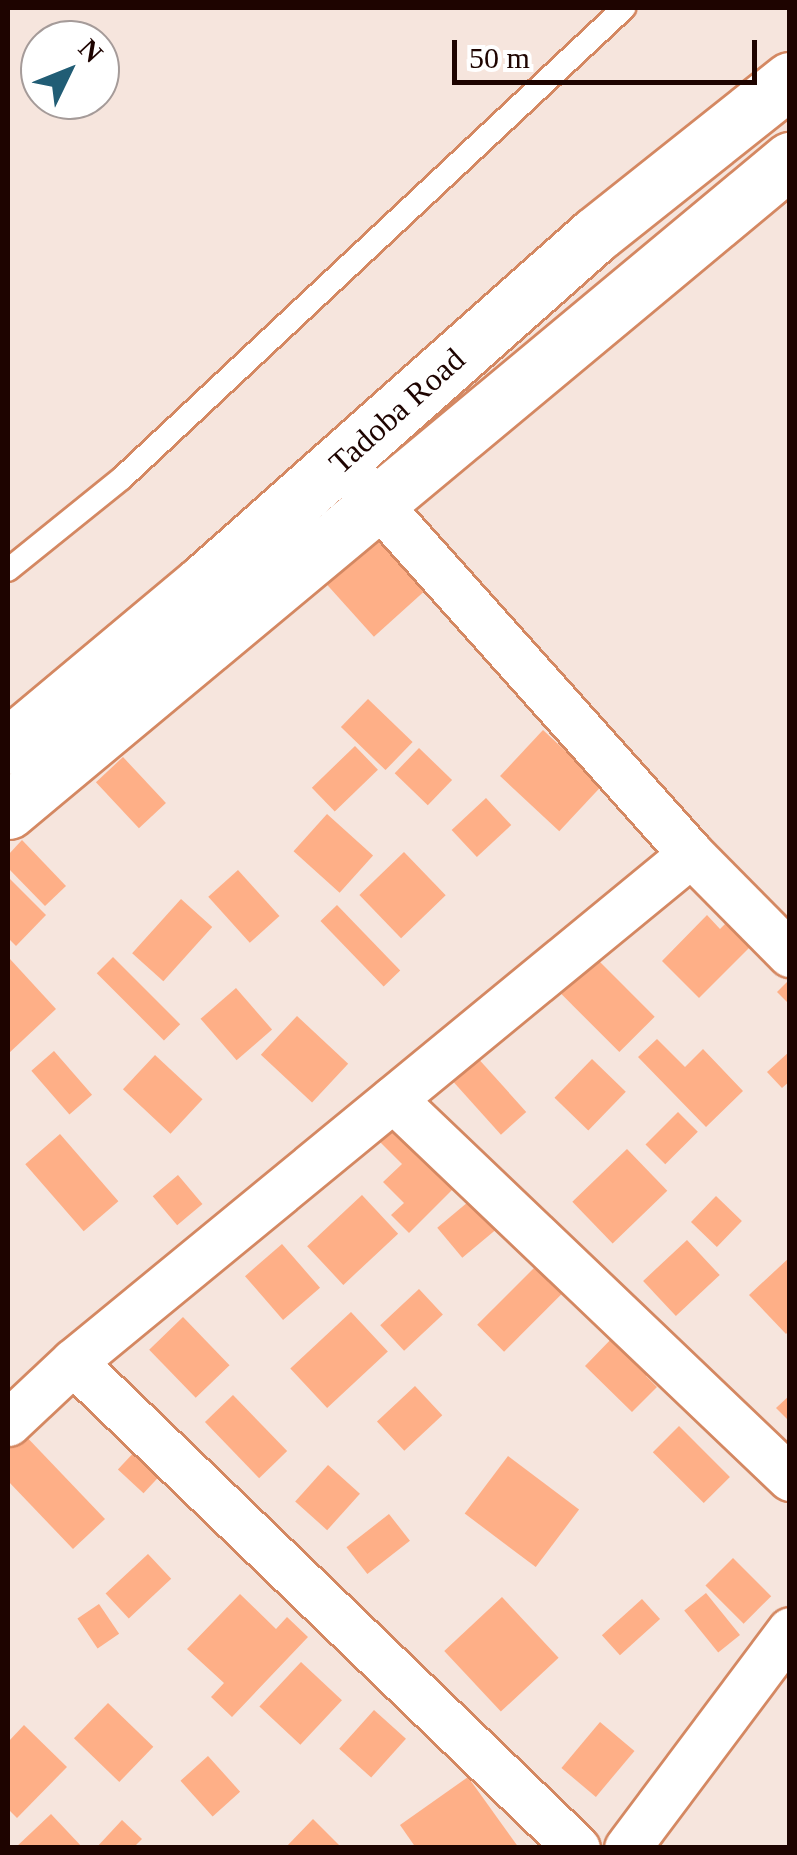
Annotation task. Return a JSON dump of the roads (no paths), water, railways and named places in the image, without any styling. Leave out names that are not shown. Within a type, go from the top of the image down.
[{"type":"main road","name":"Tadoba Road","points":[[8,746],[595,236],[790,80]]},
{"type":"main road","name":"Tadoba Road","points":[[8,811],[790,160]]},
{"type":"street","points":[[339,462],[690,854],[790,954]]},
{"type":"street","points":[[8,1423],[73,1362],[690,854]]},
{"type":"street","points":[[392,1098],[790,1478]]},
{"type":"street","points":[[73,1362],[578,1848]]},
{"type":"street","points":[[627,1848],[790,1630]]},
{"type":"lane","points":[[8,570],[122,478],[624,8]]}]
